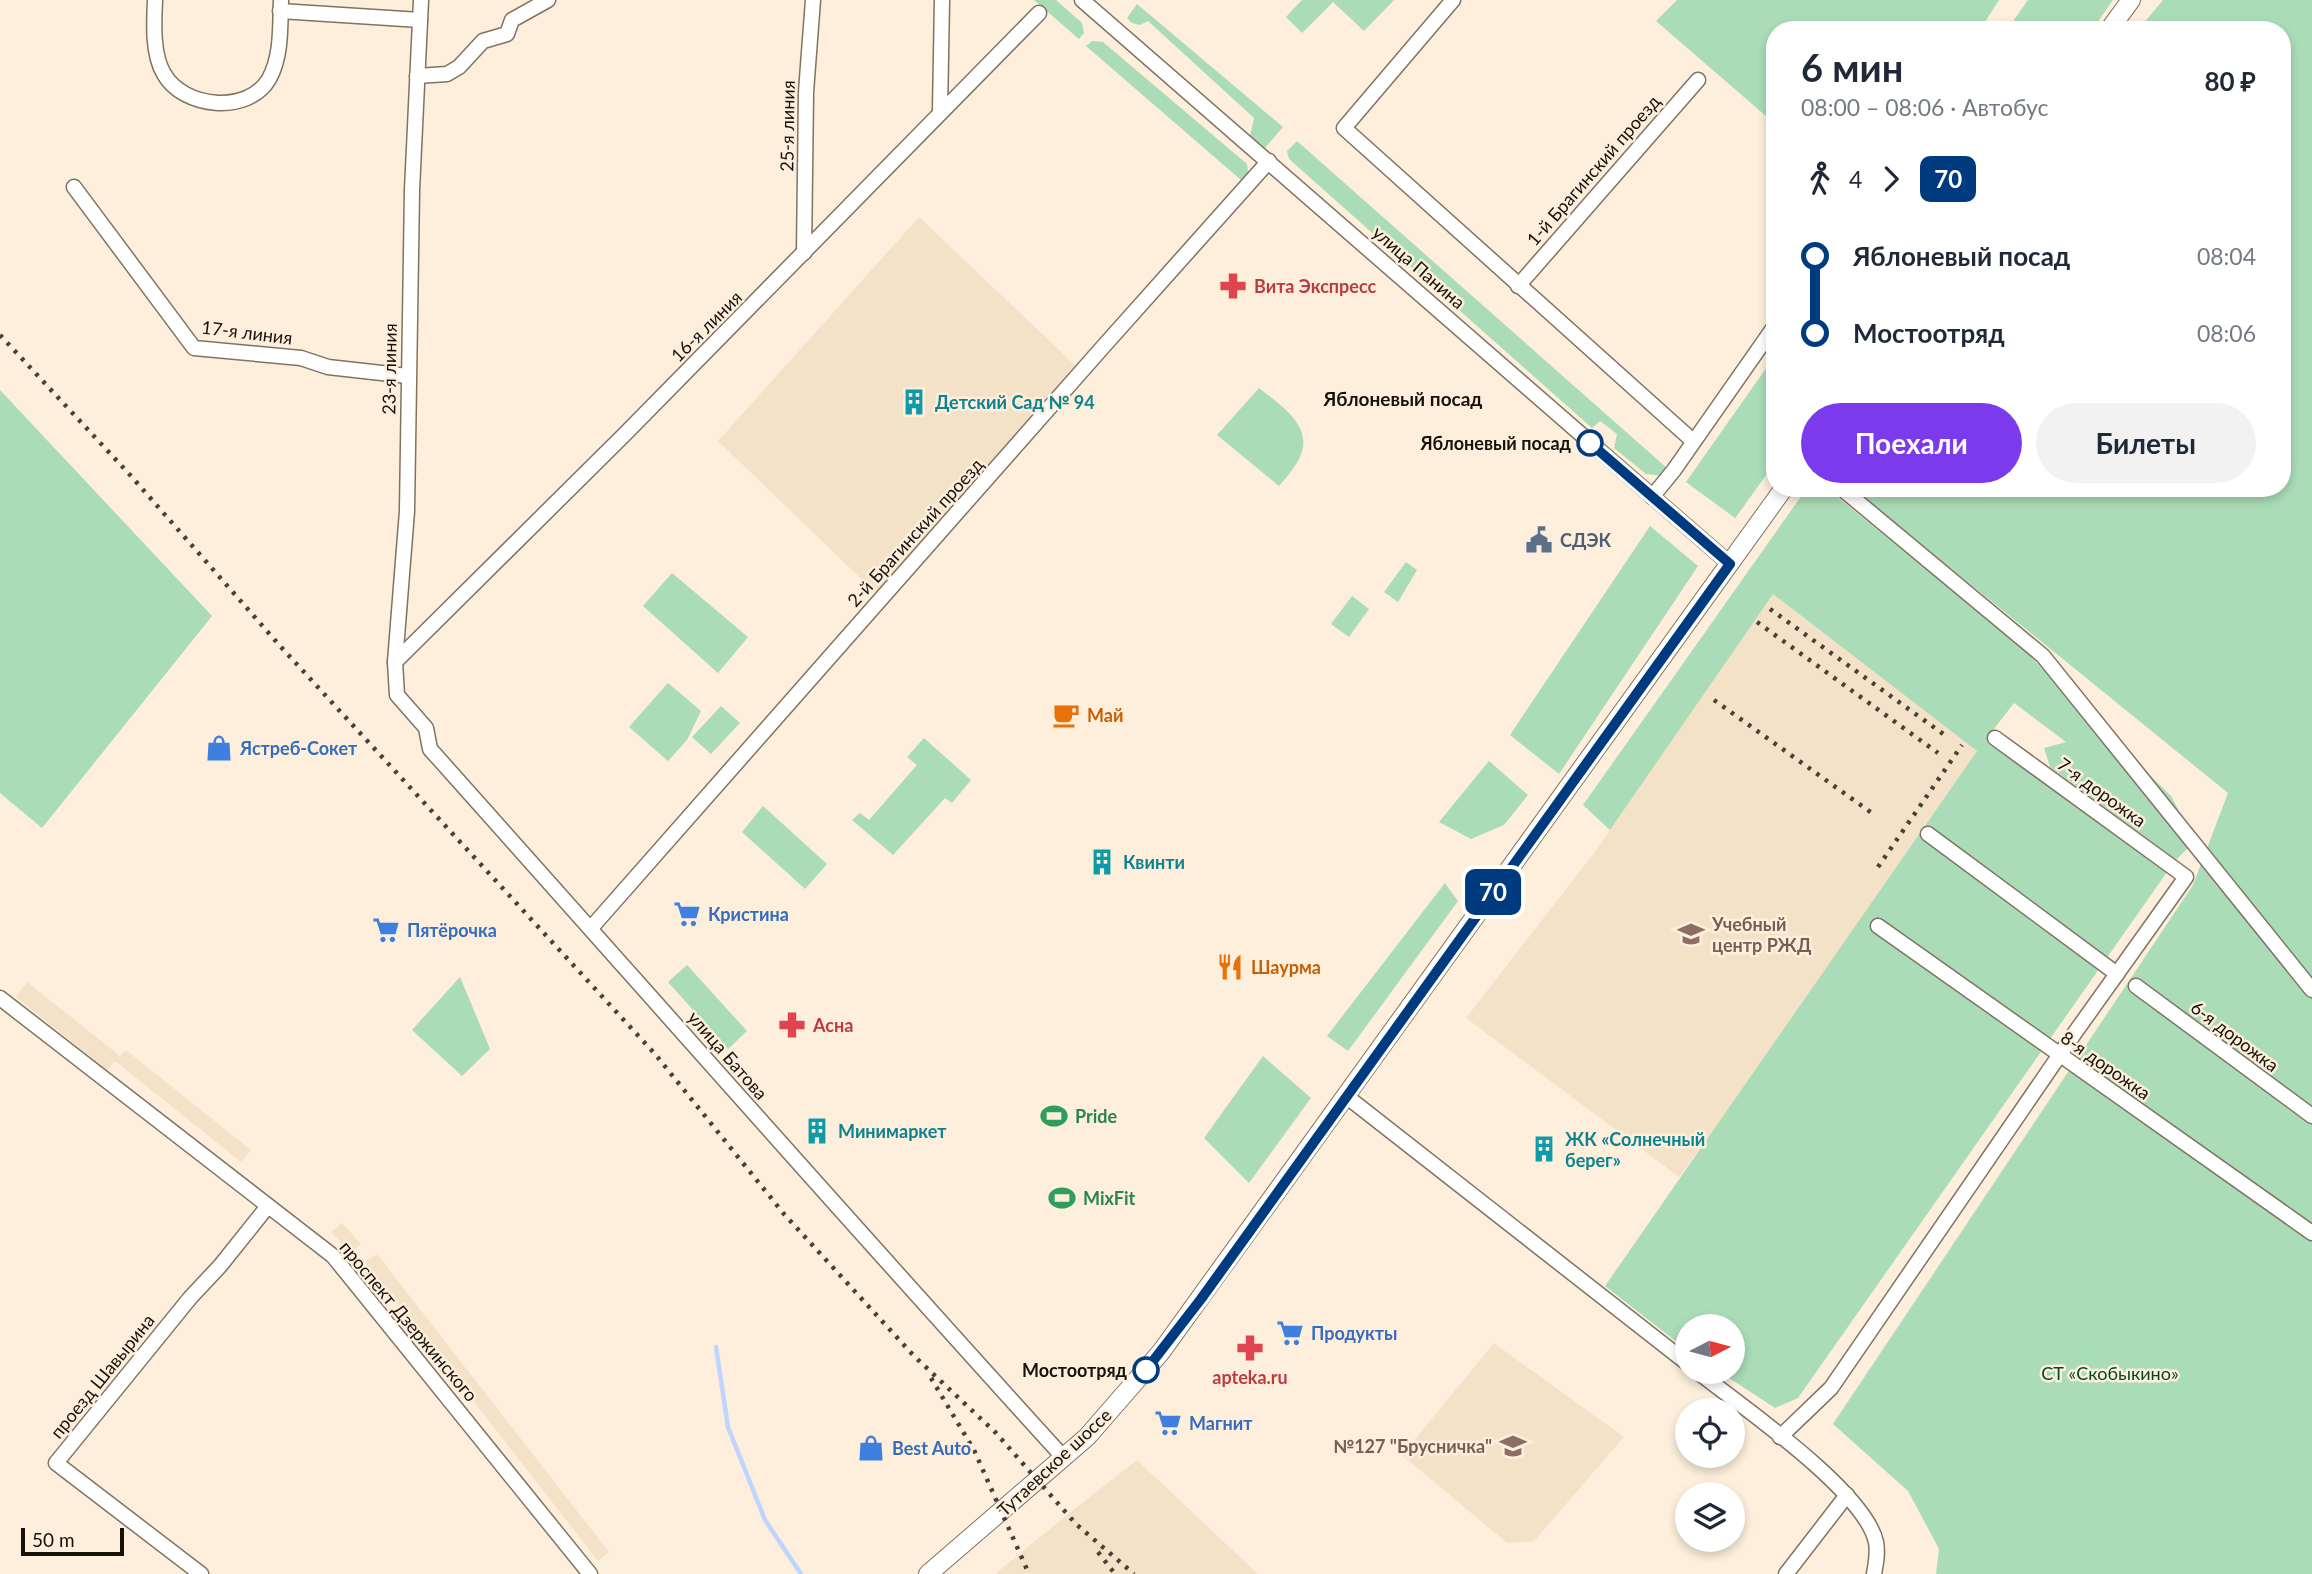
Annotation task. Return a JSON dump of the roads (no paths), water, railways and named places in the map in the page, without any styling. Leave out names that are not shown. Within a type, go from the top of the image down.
[{"type":"main road","points":[[2116,21],[2132,0]]},
{"type":"main road","name":"Тутаевское шоссе","points":[[928,1574],[1064,1458],[1110,1412],[1161,1352],[1778,497]]},
{"type":"street","points":[[155,0],[157,51],[161,70],[167,80],[193,98],[211,103],[243,99],[257,93],[267,82],[279,46],[281,6],[420,20]]},
{"type":"street","name":"23-я линия","points":[[395,662],[407,511],[408,376],[421,0]]},
{"type":"street","points":[[417,76],[447,74],[459,67],[482,41],[507,34],[512,20],[548,0]]},
{"type":"street","name":"25-я линия","points":[[804,253],[806,92],[813,0]]},
{"type":"street","points":[[940,111],[942,0]]},
{"type":"street","name":"улица Панина","points":[[1082,0],[1730,564]]},
{"type":"street","points":[[1453,0],[1344,128],[1693,441]]},
{"type":"street","name":"16-я линия","points":[[395,662],[624,435],[1039,13]]},
{"type":"street","name":"1-й Брагинский проезд","points":[[1518,286],[1698,80]]},
{"type":"street","name":"2-й Брагинский проезд","points":[[591,928],[1269,161]]},
{"type":"street","name":"17-я линия","points":[[74,187],[194,348],[301,358],[328,367],[408,376]]},
{"type":"street","points":[[1652,497],[1674,470],[1766,338]]},
{"type":"street","points":[[1852,497],[2043,656],[2312,990]]},
{"type":"street","name":"улица Батова","points":[[395,662],[397,695],[426,728],[430,749],[891,1268],[1064,1458]]},
{"type":"street","name":"7-я дорожка","points":[[1995,738],[2186,877],[2117,974]]},
{"type":"street","points":[[1780,1437],[1831,1388],[2117,974],[1928,834]]},
{"type":"street","name":"8-я дорожка","points":[[1878,926],[2312,1233]]},
{"type":"street","name":"6-я дорожка","points":[[2136,986],[2312,1116]]},
{"type":"street","name":"проспект Дзержинского","points":[[0,998],[333,1256],[590,1574]]},
{"type":"street","points":[[1346,1096],[1675,1354]]},
{"type":"street","name":"проезд Шавырина","points":[[201,1574],[56,1464],[190,1297],[220,1266],[268,1206]]},
{"type":"street","points":[[1713,1384],[1838,1484],[1861,1511],[1876,1540],[1877,1560],[1874,1574]]},
{"type":"street","points":[[1786,1574],[1847,1495]]},
{"type":"waterway","points":[[716,1347],[728,1427],[765,1520],[801,1574]]},
{"type":"railway","points":[[0,335],[131,476],[281,647],[655,1054],[784,1214],[914,1356],[996,1433],[1076,1524],[1134,1574]]},
{"type":"railway","points":[[1770,609],[1946,736]]},
{"type":"railway","points":[[1757,622],[1938,753]]},
{"type":"railway","points":[[1714,700],[1876,816]]},
{"type":"railway","points":[[1878,867],[1962,745]]},
{"type":"railway","points":[[931,1378],[974,1450],[1029,1574]]},
{"type":"railway","points":[[1098,1552],[1115,1574]]},
{"type":"place","name":"Вита Экспресс","points":[[1233,286]]},
{"type":"place","name":"Детский Сад № 94","points":[[914,402]]},
{"type":"place","name":"Яблоневый посад","points":[[1590,443]]},
{"type":"place","name":"СДЭК","points":[[1539,540]]},
{"type":"place","name":"Май","points":[[1066,715]]},
{"type":"place","name":"Ястреб-Сокет","points":[[219,748]]},
{"type":"place","name":"Квинти","points":[[1102,862]]},
{"type":"place","name":"Кристина","points":[[687,914]]},
{"type":"place","name":"Пятёрочка","points":[[386,930]]},
{"type":"place","name":"Учебный центр РЖД","points":[[1691,934]]},
{"type":"place","name":"Шаурма","points":[[1230,967]]},
{"type":"place","name":"Асна","points":[[792,1025]]},
{"type":"place","name":"Pride","points":[[1054,1116]]},
{"type":"place","name":"Минимаркет","points":[[817,1131]]},
{"type":"place","name":"ЖК «Солнечный берег»","points":[[1544,1149]]},
{"type":"place","name":"MixFit","points":[[1062,1198]]},
{"type":"place","name":"Продукты","points":[[1290,1333]]},
{"type":"place","name":"apteka.ru","points":[[1250,1348]]},
{"type":"place","name":"Мостоотряд","points":[[1146,1370]]},
{"type":"place","name":"Магнит","points":[[1168,1423]]},
{"type":"place","name":"№127 \"Брусничка\"","points":[[1513,1446]]},
{"type":"place","name":"Best Auto","points":[[871,1448]]},
{"type":"district","name":"Яблоневый посад","points":[[1403,398]]},
{"type":"park label","name":"СТ «Скобыкино»","points":[[2110,1373]]}]
